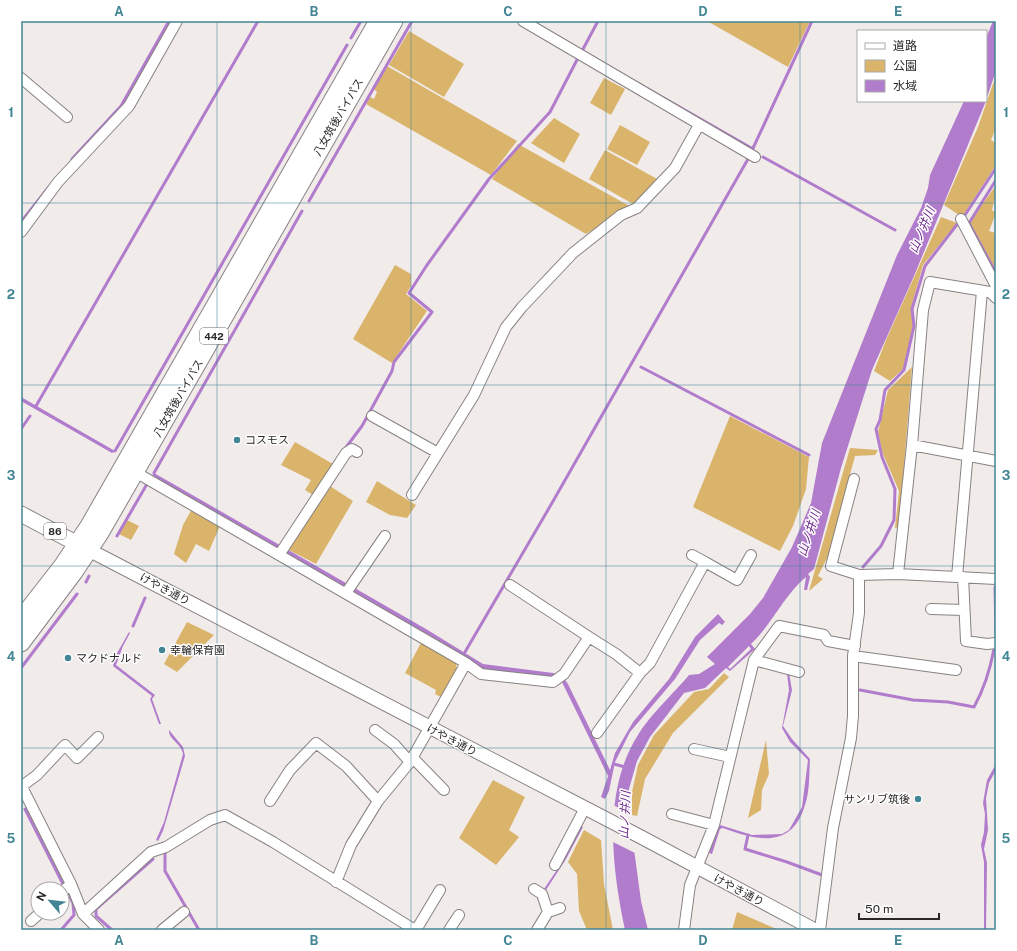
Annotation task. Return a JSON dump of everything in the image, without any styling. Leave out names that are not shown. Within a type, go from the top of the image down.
[{"type":"highway","name":"八女筑後バイパス","points":[[130,468],[378,21]]},
{"type":"highway","name":"八女筑後バイパス","points":[[21,643],[84,547],[394,21]]},
{"type":"highway","name":"八女筑後バイパス","points":[[21,619],[84,547]]},
{"type":"main road","name":"86","points":[[21,514],[84,547]]},
{"type":"street","points":[[21,232],[58,182],[129,106],[177,21]]},
{"type":"street","points":[[523,21],[699,125],[755,156]]},
{"type":"street","points":[[21,78],[67,117]]},
{"type":"street","points":[[412,495],[474,395],[506,327],[522,306],[573,253],[621,216],[637,208],[675,168],[699,125]]},
{"type":"street","points":[[961,219],[996,286]]},
{"type":"street","points":[[898,574],[912,445],[923,310],[930,282],[990,292],[996,298]]},
{"type":"street","points":[[982,291],[968,456],[960,577],[966,641],[987,644],[996,643]]},
{"type":"street","points":[[372,416],[438,453]]},
{"type":"street","points":[[912,445],[996,461]]},
{"type":"street","points":[[281,552],[346,453],[352,449],[357,452]]},
{"type":"street","points":[[130,468],[348,590],[466,663],[481,674],[553,682],[562,677],[588,637]]},
{"type":"street","points":[[854,479],[831,566],[859,575],[898,574],[996,579]]},
{"type":"street","points":[[348,590],[385,536]]},
{"type":"street","name":"けやき通り","points":[[84,547],[642,837],[815,930]]},
{"type":"street","points":[[692,555],[737,580],[751,554]]},
{"type":"street","points":[[597,733],[640,673],[650,663],[705,562]]},
{"type":"street","points":[[820,930],[833,828],[851,738],[854,697],[854,651],[859,613],[859,575]]},
{"type":"street","points":[[510,585],[616,654],[640,673]]},
{"type":"street","points":[[931,609],[964,610]]},
{"type":"street","points":[[684,930],[690,885],[714,825],[754,660],[779,626],[824,636],[828,641],[854,651],[956,670]]},
{"type":"street","points":[[754,660],[799,672]]},
{"type":"street","points":[[336,882],[351,845],[378,801],[411,760],[466,663]]},
{"type":"street","points":[[375,730],[394,744],[444,790]]},
{"type":"street","points":[[98,737],[77,758],[65,745],[37,775],[21,786],[71,884],[82,914],[100,930]]},
{"type":"street","points":[[270,801],[290,770],[316,742],[346,766],[378,801]]},
{"type":"street","points":[[694,750],[730,757]]},
{"type":"street","points":[[554,865],[585,808]]},
{"type":"street","points":[[672,814],[714,825]]},
{"type":"street","points":[[82,914],[151,852],[166,847],[210,820],[225,815],[416,930],[440,890]]},
{"type":"street","points":[[534,890],[542,894],[548,912]]},
{"type":"street","points":[[537,930],[548,912],[560,908]]},
{"type":"street","points":[[162,930],[184,912]]},
{"type":"street","points":[[449,930],[459,915]]},
{"type":"green space","points":[[707,21],[810,21],[788,67]]},
{"type":"green space","points":[[409,31],[464,64],[444,97],[389,65]]},
{"type":"green space","points":[[387,66],[517,141],[491,175],[366,104],[370,97],[374,99],[377,92],[374,89]]},
{"type":"green space","points":[[996,75],[996,128],[991,140],[996,143],[996,165],[962,217],[944,205],[978,127]]},
{"type":"green space","points":[[604,78],[625,89],[611,115],[590,103]]},
{"type":"green space","points":[[554,118],[580,134],[564,163],[531,143]]},
{"type":"green space","points":[[620,125],[650,142],[637,165],[607,149]]},
{"type":"green space","points":[[518,144],[633,208],[621,212],[586,234],[492,179]]},
{"type":"green space","points":[[605,150],[659,180],[635,205],[589,179]]},
{"type":"green space","points":[[996,185],[996,193],[992,210],[996,213],[989,231],[996,233],[996,272],[970,222]]},
{"type":"green space","points":[[941,217],[957,223],[923,265],[911,308],[913,326],[903,369],[890,381],[874,371],[886,340]]},
{"type":"green space","points":[[395,265],[411,274],[411,286],[406,294],[427,311],[392,363],[353,339]]},
{"type":"green space","points":[[912,367],[899,527],[895,528],[899,491],[883,454],[878,432],[888,390]]},
{"type":"green space","points":[[730,416],[809,457],[806,489],[793,526],[780,551],[693,507]]},
{"type":"green space","points":[[295,442],[333,464],[313,495],[305,490],[311,480],[281,465]]},
{"type":"green space","points":[[850,448],[878,450],[875,455],[855,456],[828,556],[818,576],[823,579],[809,591]]},
{"type":"green space","points":[[377,481],[416,505],[407,518],[390,515],[366,502]]},
{"type":"green space","points":[[330,486],[353,501],[316,564],[287,549]]},
{"type":"green space","points":[[192,509],[220,526],[209,551],[196,544],[186,563],[174,554],[183,525]]},
{"type":"green space","points":[[127,520],[139,526],[131,540],[119,534]]},
{"type":"green space","points":[[187,622],[214,635],[177,672],[164,664]]},
{"type":"green space","points":[[422,641],[456,661],[457,674],[443,698],[435,694],[436,690],[405,673]]},
{"type":"green space","points":[[724,673],[729,677],[673,733],[645,779],[637,816],[632,815],[632,792],[638,765],[654,735],[694,692],[709,689]]},
{"type":"green space","points":[[766,740],[769,774],[762,790],[761,810],[748,818]]},
{"type":"green space","points":[[493,780],[525,797],[509,830],[519,837],[496,865],[459,838]]},
{"type":"green space","points":[[584,830],[601,840],[604,884],[613,930],[587,930],[579,911],[577,874],[568,862]]},
{"type":"green space","points":[[737,912],[779,930],[732,930]]},
{"type":"water","points":[[993,21],[996,21],[996,71],[987,97],[987,36]]},
{"type":"water","name":"山ノ井川","points":[[964,102],[986,102],[914,276],[872,370],[841,468],[814,569],[808,574],[810,577],[807,590],[804,590],[806,577],[791,592],[766,627],[751,644],[755,649],[730,671],[726,668],[705,688],[684,693],[650,737],[637,761],[629,789],[629,812],[641,901],[648,930],[625,930],[616,881],[613,830],[619,780],[627,757],[638,735],[655,712],[689,675],[699,674],[715,664],[707,657],[750,614],[763,598],[792,547],[811,503],[822,443],[897,255],[921,208],[928,188],[930,175]],"holes":[[[749,646],[751,649],[730,669],[728,667]]]},
{"type":"water","points":[[21,397],[115,451],[112,453],[21,401]]},
{"type":"water","points":[[154,473],[426,629],[483,664],[561,674],[568,684],[610,770],[615,753],[633,722],[669,679],[695,637],[718,614],[725,622],[722,625],[719,623],[700,640],[675,679],[630,732],[615,762],[609,791],[605,799],[601,797],[608,776],[560,678],[483,669],[151,477]]},
{"type":"water","points":[[129,632],[130,633],[123,646],[116,665],[155,695],[152,699],[161,724],[159,724],[150,699],[152,696],[113,666],[116,655]]},
{"type":"water","points":[[789,673],[792,690],[783,726],[792,739],[810,759],[808,794],[799,819],[792,829],[783,835],[772,838],[749,836],[723,828],[720,829],[712,854],[709,853],[720,825],[752,835],[782,834],[789,830],[802,807],[808,760],[790,742],[782,728],[789,690],[787,674]]},
{"type":"water","points":[[169,730],[183,747],[185,756],[163,831],[158,841],[156,840],[164,822],[183,754],[180,747],[169,733]]},
{"type":"water","points":[[996,764],[996,770],[989,783],[986,798],[988,830],[984,849],[987,863],[986,930],[984,930],[984,862],[981,845],[984,832],[985,814],[983,803],[987,780]]},
{"type":"water","points":[[581,826],[583,827],[566,859],[546,890],[548,898],[544,889],[565,858]]},
{"type":"pier","points":[[613,805],[631,814],[637,854],[611,841]]},
{"type":"waterway","points":[[72,159],[121,106],[169,21]]},
{"type":"waterway","points":[[36,406],[258,21]]},
{"type":"waterway","points":[[351,38],[361,21]]},
{"type":"waterway","points":[[309,201],[412,21]]},
{"type":"waterway","points":[[584,52],[582,51],[598,21]]},
{"type":"waterway","points":[[465,652],[552,503],[748,159],[812,21]]},
{"type":"waterway","points":[[115,451],[347,45]]},
{"type":"waterway","points":[[344,450],[362,426],[392,371],[394,362],[432,312],[409,293],[427,265],[489,179],[550,112],[579,56]]},
{"type":"waterway","points":[[634,81],[753,149]]},
{"type":"waterway","points":[[763,157],[895,230]]},
{"type":"waterway","points":[[963,218],[996,168]]},
{"type":"waterway","points":[[996,180],[969,223],[996,273]]},
{"type":"waterway","points":[[21,222],[48,188]]},
{"type":"waterway","points":[[154,473],[302,211]]},
{"type":"waterway","points":[[863,567],[881,546],[894,520],[895,489],[882,457],[876,429],[880,420],[885,390],[904,370],[914,326],[912,309],[925,266],[959,222]]},
{"type":"waterway","points":[[641,367],[809,455]]},
{"type":"waterway","points":[[21,429],[30,416]]},
{"type":"waterway","points":[[117,536],[147,484]]},
{"type":"waterway","points":[[86,582],[89,576]]},
{"type":"waterway","points":[[995,587],[996,635]]},
{"type":"waterway","points":[[21,668],[77,594]]},
{"type":"waterway","points":[[133,626],[145,598]]},
{"type":"waterway","points":[[860,690],[913,700],[948,702],[974,707],[986,679],[994,649]]},
{"type":"waterway","points":[[614,764],[625,767]]},
{"type":"waterway","points":[[25,809],[61,881]]},
{"type":"waterway","points":[[748,835],[745,849],[822,875]]},
{"type":"waterway","points":[[165,853],[165,871],[199,930]]},
{"type":"waterway","points":[[112,930],[96,916],[96,909],[153,859]]},
{"type":"waterway","points":[[70,897],[73,903],[74,915],[70,920]]},
{"type":"waterway","points":[[61,930],[69,921]]},
{"type":"place","name":"コスモス","points":[[237,440]]},
{"type":"place","name":"幸輪保育園","points":[[162,650]]},
{"type":"place","name":"マクドナルド","points":[[68,658]]},
{"type":"place","name":"サンリブ筑後","points":[[918,799]]}]
